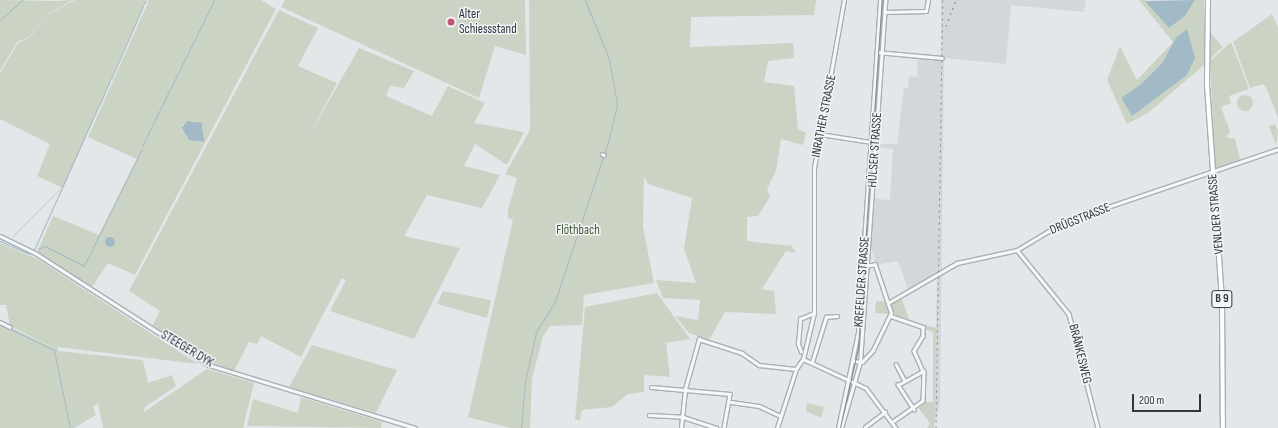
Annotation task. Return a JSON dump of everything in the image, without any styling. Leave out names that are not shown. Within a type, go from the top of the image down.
[{"type":"main road","name":"VENLOER STRASSE","points":[[1208,0],[1207,85],[1222,294],[1223,428]]},
{"type":"street","name":"INRATHER STRASSE","points":[[802,353],[814,313],[814,168],[844,0]]},
{"type":"street","name":"HÜLSER STRASSE","points":[[867,203],[880,0]]},
{"type":"street","name":"HÜLSER STRASSE","points":[[868,247],[885,0]]},
{"type":"street","points":[[885,12],[926,11],[928,0]]},
{"type":"street","points":[[877,52],[942,58]]},
{"type":"street","points":[[820,134],[876,142]]},
{"type":"street","name":"DRÜGSTRASSE","points":[[888,303],[958,263],[1017,250],[1078,218],[1212,170],[1278,149]]},
{"type":"street","name":"KREFELDER STRASSE","points":[[838,428],[854,361],[867,203]]},
{"type":"street","name":"STEEGER DYK","points":[[0,236],[42,257],[209,365],[415,428]]},
{"type":"street","name":"KREFELDER STRASSE","points":[[841,428],[860,362],[868,247]]},
{"type":"street","name":"BRÄNKESWEG","points":[[1017,250],[1069,314],[1098,428]]},
{"type":"street","points":[[854,361],[860,362],[873,350],[890,316],[888,303],[875,265],[867,266]]},
{"type":"street","points":[[777,428],[796,369],[803,359],[798,344],[800,319],[814,313]]},
{"type":"street","points":[[812,362],[826,317],[837,316]]},
{"type":"street","points":[[890,316],[922,324],[923,336],[914,351],[923,371],[923,401],[914,410],[893,422]]},
{"type":"street","points":[[0,322],[10,327]]},
{"type":"street","points":[[682,428],[686,389],[699,339],[742,353],[758,365],[796,369]]},
{"type":"street","points":[[803,359],[812,362],[848,382],[866,388],[896,428]]},
{"type":"street","points":[[896,364],[905,381]]},
{"type":"street","points":[[914,410],[898,387],[905,381],[923,371]]},
{"type":"street","points":[[651,386],[730,394],[731,402],[724,428]]},
{"type":"street","points":[[731,402],[759,406],[780,416]]},
{"type":"street","points":[[865,428],[885,412]]},
{"type":"street","points":[[649,415],[683,417],[716,428]]},
{"type":"shaded area","points":[[941,0],[1086,0],[1084,12],[1011,5],[1006,64],[944,58],[940,403],[934,428],[937,272],[908,289],[898,261],[876,265],[871,248],[875,199],[890,200],[893,149],[878,148],[878,144],[897,144],[904,88],[908,88],[909,76],[917,77],[918,57],[941,59]]},
{"type":"green space","points":[[0,0],[73,0],[49,13],[29,37],[17,42],[0,71]]},
{"type":"green space","points":[[75,0],[146,0],[63,188],[37,176],[50,144],[0,119],[0,73],[18,43],[30,37],[48,14]]},
{"type":"green space","points":[[149,0],[261,0],[276,9],[135,275],[108,263],[92,287],[37,252],[53,216],[99,235],[137,159],[88,137]],"holes":[[[192,121],[203,125],[203,143],[187,137],[182,126]]]},
{"type":"green space","points":[[285,0],[525,0],[526,55],[495,46],[479,98],[281,7]]},
{"type":"green space","name":"Flöthbach","points":[[529,0],[816,0],[814,15],[691,17],[690,47],[793,43],[794,58],[768,61],[764,82],[794,86],[798,129],[806,133],[803,145],[781,139],[776,171],[767,189],[770,197],[758,216],[747,217],[747,241],[792,246],[796,253],[786,251],[762,289],[774,291],[776,314],[725,312],[709,340],[689,333],[675,316],[698,320],[700,300],[663,298],[656,280],[696,283],[684,249],[692,198],[648,184],[644,177],[643,227],[654,283],[584,295],[582,325],[550,326],[543,336],[532,379],[530,428],[510,428],[468,417],[513,220],[508,218],[508,210],[517,178],[505,174],[530,130]]},
{"type":"green space","points":[[1139,0],[1145,0],[1169,28],[1185,16],[1195,0],[1204,0],[1204,65],[1148,113],[1127,124],[1107,80],[1120,46],[1137,80],[1173,42]],"holes":[[[1187,29],[1132,116],[1121,98],[1140,85],[1162,63],[1177,38]]]},
{"type":"green space","points":[[279,10],[318,28],[298,66],[337,83],[306,141],[359,48],[414,71],[404,88],[390,86],[386,96],[432,116],[448,86],[485,103],[474,123],[524,132],[507,165],[475,144],[464,166],[500,175],[482,208],[427,195],[404,236],[460,248],[414,339],[330,311],[346,280],[342,278],[301,357],[261,336],[257,344],[249,342],[234,371],[209,362],[152,326],[160,311],[129,291]]},
{"type":"green space","points":[[1272,14],[1278,28],[1278,118],[1266,87],[1263,84],[1250,88],[1233,42]]},
{"type":"green space","points":[[1210,32],[1223,47],[1210,59]]},
{"type":"green space","points":[[1231,42],[1249,89],[1229,96],[1231,103],[1221,107],[1230,131],[1226,137],[1235,139],[1240,160],[1215,168],[1210,61]]},
{"type":"green space","points":[[1245,95],[1251,97],[1253,103],[1251,109],[1245,111],[1239,109],[1237,103],[1239,97]]},
{"type":"green space","points":[[1275,124],[1278,131],[1276,145],[1269,126]]},
{"type":"green space","points":[[61,188],[62,189],[14,237]]},
{"type":"green space","points":[[0,243],[39,260],[198,364],[57,347],[58,351],[143,360],[148,383],[172,375],[176,386],[145,407],[144,412],[207,369],[254,383],[243,428],[103,428],[98,404],[93,406],[96,415],[74,428],[0,428],[0,323],[54,348],[10,326],[6,305],[0,305]]},
{"type":"green space","points":[[443,291],[491,300],[487,318],[437,304]]},
{"type":"green space","points":[[657,293],[690,339],[666,343],[670,377],[644,375],[644,392],[628,394],[612,407],[582,410],[580,420],[575,420],[585,307]]},
{"type":"green space","points":[[901,297],[909,319],[892,314],[891,303]]},
{"type":"green space","points":[[876,301],[887,302],[889,314],[875,313]]},
{"type":"green space","points":[[924,325],[937,328],[934,428],[927,428],[930,423],[919,409],[924,402],[933,402],[933,332],[924,329]]},
{"type":"green space","points":[[312,345],[397,370],[376,413],[289,387]]},
{"type":"green space","points":[[301,397],[383,422],[381,428],[247,426],[253,399],[298,413]]},
{"type":"green space","points":[[807,403],[824,407],[821,418],[806,411]]},
{"type":"water","points":[[1195,0],[1185,16],[1169,28],[1145,1]]},
{"type":"water","points":[[1187,29],[1195,58],[1187,75],[1132,116],[1121,98],[1140,85],[1162,63],[1176,38]]},
{"type":"water","points":[[187,121],[202,123],[204,142],[189,140],[182,128]]},
{"type":"water","points":[[108,237],[112,237],[114,238],[114,246],[108,247],[105,244],[105,240]]},
{"type":"waterway","points":[[0,20],[22,0]]},
{"type":"waterway","points":[[144,4],[146,0]]},
{"type":"waterway","points":[[142,146],[214,0]]},
{"type":"waterway","name":"Flöthbach","points":[[521,428],[525,381],[536,332],[555,302],[609,139],[617,104],[609,59],[585,0]]},
{"type":"waterway","points":[[111,79],[143,6]]},
{"type":"waterway","points":[[99,106],[110,80]]},
{"type":"waterway","points":[[34,250],[98,107]]},
{"type":"waterway","points":[[38,249],[45,246],[84,266],[142,148]]},
{"type":"waterway","points":[[0,241],[29,254]]},
{"type":"waterway","points":[[0,324],[54,350],[70,428]]},
{"type":"tram line","points":[[840,428],[858,348],[882,0]]},
{"type":"railway","points":[[936,428],[943,0]]},
{"type":"railway","points":[[946,26],[956,0]]},
{"type":"place","name":"Alter Schiessstand","points":[[451,22]]}]
